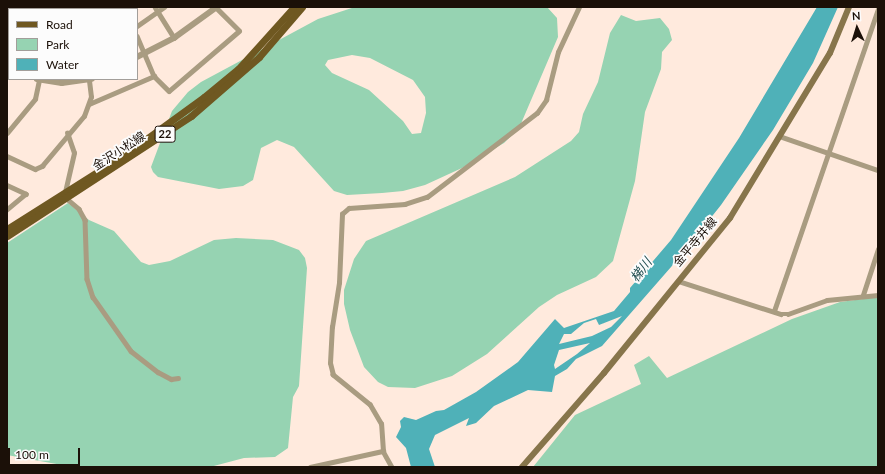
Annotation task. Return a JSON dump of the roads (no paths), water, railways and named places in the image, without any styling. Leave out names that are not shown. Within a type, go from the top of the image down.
[{"type":"main road","name":"金沢小松線","points":[[7,236],[124,155],[204,97],[238,69],[294,7]]},
{"type":"main road","name":"金沢小松線","points":[[7,229],[154,142],[229,85],[259,57],[302,7]]},
{"type":"main road","name":"金平寺井線","points":[[522,467],[604,373],[730,218],[830,53],[849,7]]},
{"type":"street","points":[[138,25],[157,9],[164,7]]},
{"type":"street","points":[[138,38],[145,53],[154,76],[169,91],[239,31],[217,7],[174,38],[145,53],[138,56]]},
{"type":"street","points":[[392,467],[383,451],[381,424],[370,404],[333,375],[330,363],[332,327],[339,283],[342,214],[349,208],[405,204],[427,197],[537,114],[546,100],[558,52],[579,7]]},
{"type":"street","points":[[157,9],[174,38]]},
{"type":"street","points":[[774,311],[827,152],[878,9]]},
{"type":"street","points":[[89,104],[154,76]]},
{"type":"street","points":[[7,133],[35,99],[38,80]]},
{"type":"street","points":[[7,156],[35,169],[42,166],[68,132],[76,127],[89,104],[90,80],[62,83],[44,80]]},
{"type":"street","points":[[68,132],[74,153],[66,195],[79,209],[85,220],[87,279],[93,297],[131,351],[158,372],[171,379],[178,378]]},
{"type":"street","points":[[779,136],[878,170]]},
{"type":"street","points":[[7,185],[26,194],[7,210]]},
{"type":"street","points":[[863,295],[878,249]]},
{"type":"street","points":[[678,281],[788,314],[813,303],[863,295],[878,295]]},
{"type":"street","points":[[310,467],[383,451]]},
{"type":"water","points":[[817,7],[838,7],[813,63],[773,130],[721,205],[678,259],[602,346],[576,359],[567,369],[555,376],[552,392],[528,390],[494,406],[476,423],[466,426],[469,418],[435,435],[429,449],[435,467],[411,467],[406,448],[396,437],[401,427],[400,421],[404,417],[416,420],[436,411],[444,410],[476,392],[518,362],[555,319],[564,328],[614,311],[630,292],[630,288],[671,240],[739,138]],"holes":[[[622,316],[611,327],[592,336],[559,344],[564,334],[571,334],[584,323],[596,319],[599,325]],[[590,343],[577,354],[555,369],[554,365],[559,350]]]},
{"type":"water label","name":"梯川","points":[[641,270]]}]
